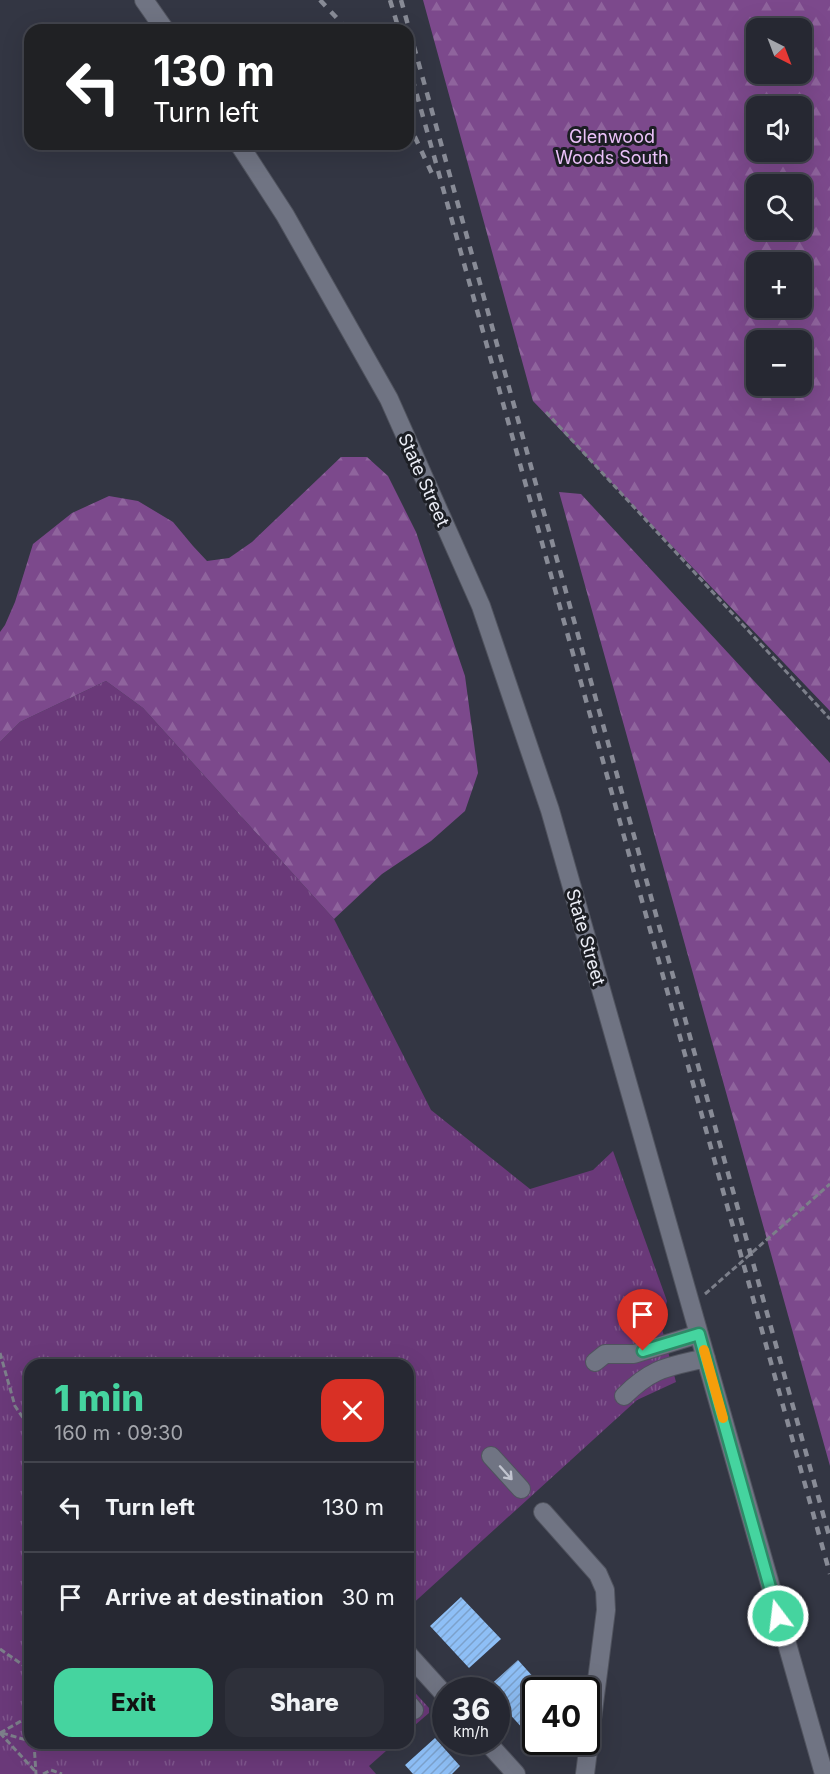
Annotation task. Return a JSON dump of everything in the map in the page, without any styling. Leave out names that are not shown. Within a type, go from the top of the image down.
[{"type":"street","points":[[144,0],[161,24]]},
{"type":"street","name":"State Street","points":[[243,150],[285,215],[389,399],[481,606],[550,810],[824,1774]]},
{"type":"street","points":[[594,1362],[606,1354],[634,1354],[699,1334]]},
{"type":"street","points":[[624,1395],[652,1372],[706,1358]]},
{"type":"street","points":[[491,1456],[521,1489]]},
{"type":"street","points":[[543,1512],[598,1574],[605,1590],[606,1610],[585,1774]]},
{"type":"street","points":[[414,1661],[432,1681]]},
{"type":"street","points":[[499,1755],[516,1774]]},
{"type":"path","points":[[546,412],[830,719]]},
{"type":"path","points":[[690,1306],[830,1184]]},
{"type":"path","points":[[0,1353],[15,1406],[24,1419]]},
{"type":"path","points":[[0,1649],[24,1666]]},
{"type":"path","points":[[0,1733],[24,1719]]},
{"type":"path","points":[[0,1733],[24,1740]]},
{"type":"path","points":[[0,1733],[35,1773]]},
{"type":"path","points":[[33,1749],[35,1773]]},
{"type":"path","points":[[43,1774],[51,1770],[62,1774]]},
{"type":"green space","name":"Glenwood Woods South","points":[[423,0],[830,0],[830,711],[533,401]]},
{"type":"green space","points":[[341,457],[367,457],[388,476],[416,532],[465,676],[478,773],[465,811],[431,841],[382,874],[334,919],[143,708],[106,681],[20,722],[0,742],[0,632],[15,602],[33,544],[72,513],[109,496],[138,501],[173,522],[207,561],[229,558],[252,542]]},
{"type":"green space","points":[[559,492],[581,494],[830,763],[830,1466]]},
{"type":"green space","points":[[106,681],[143,708],[334,919],[431,1110],[530,1189],[593,1170],[613,1151],[667,1301],[661,1325],[676,1382],[637,1400],[414,1603],[414,1359],[24,1359],[24,1749],[388,1749],[369,1766],[376,1774],[0,1774],[0,742],[20,722]]},
{"type":"green space","points":[[414,1692],[429,1708],[429,1713],[414,1726]]},
{"type":"building","points":[[461,1597],[501,1639],[469,1668],[430,1626]]},
{"type":"building","points":[[518,1660],[533,1677],[522,1677],[522,1728],[510,1714],[510,1677],[499,1677]]},
{"type":"building","points":[[432,1741],[432,1755],[450,1755],[460,1766],[452,1774],[413,1774],[405,1765]]},
{"type":"railway","points":[[320,0],[342,24]]},
{"type":"railway","points":[[390,0],[397,24]]},
{"type":"railway","points":[[401,0],[408,24]]},
{"type":"railway","points":[[414,47],[830,1539]]},
{"type":"railway","points":[[414,84],[830,1574]]},
{"type":"railway","points":[[414,135],[433,176]]},
{"type":"slow traffic","points":[[704,1350],[723,1418]]},
{"type":"route","points":[[643,1351],[699,1334],[778,1616]]}]
